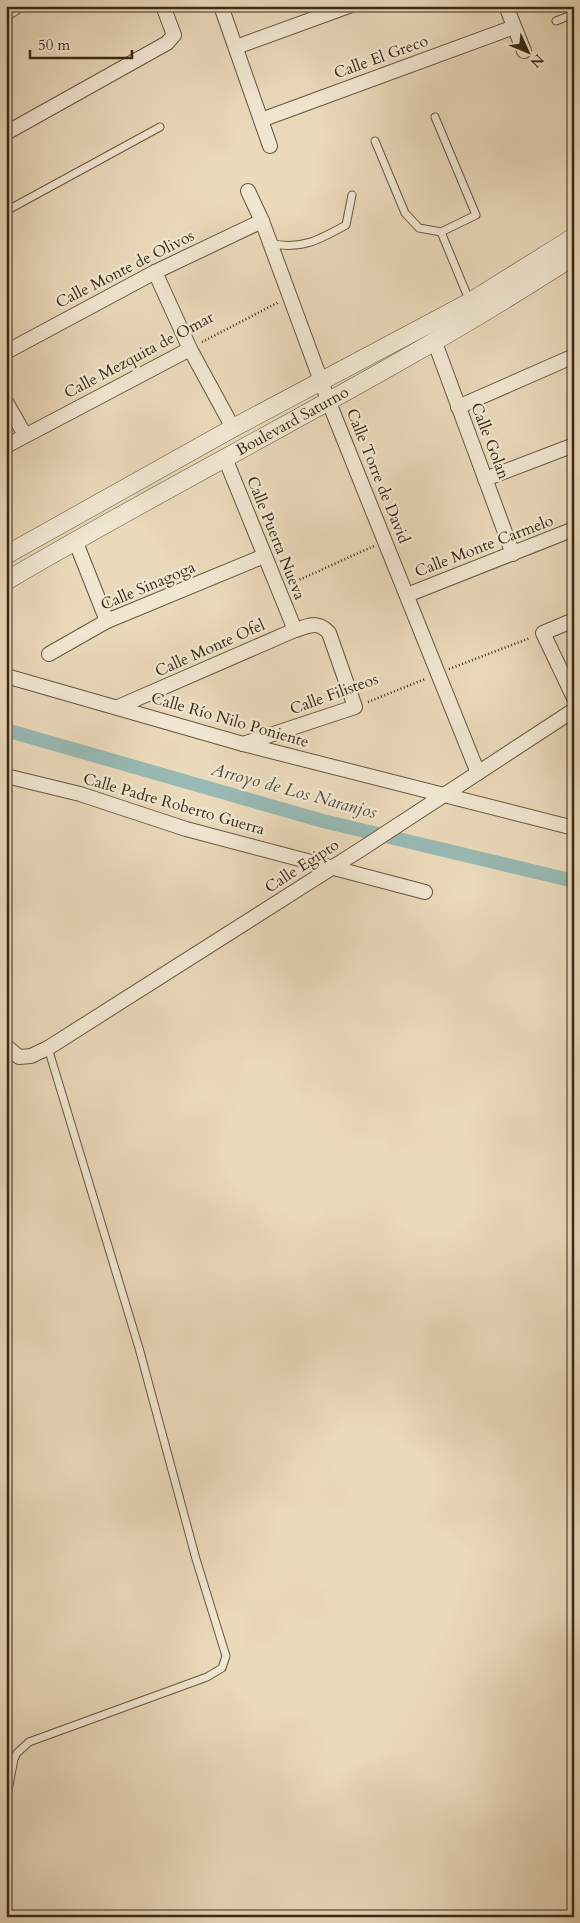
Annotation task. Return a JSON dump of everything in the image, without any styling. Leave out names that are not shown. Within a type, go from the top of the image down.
[{"type":"street","points":[[6,12],[17,6]]},
{"type":"street","points":[[6,133],[167,44],[174,35],[164,6]]},
{"type":"street","points":[[221,6],[270,146]]},
{"type":"street","points":[[236,47],[349,6]]},
{"type":"street","points":[[506,6],[524,51]]},
{"type":"street","name":"Calle El Greco","points":[[261,120],[514,27]]},
{"type":"street","name":"Calle Torre de David","points":[[248,191],[262,221],[323,382],[328,400],[478,773]]},
{"type":"street","name":"Calle Monte de Olivos","points":[[6,352],[155,272],[262,221]]},
{"type":"street","name":"Boulevard Saturno","points":[[6,555],[233,428],[323,382],[470,302],[574,237]]},
{"type":"street","name":"Boulevard Saturno","points":[[6,581],[76,540],[474,319],[574,256]]},
{"type":"street","points":[[155,272],[190,349],[233,428]]},
{"type":"street","name":"Calle Golan","points":[[434,340],[513,554]]},
{"type":"street","name":"Calle Mezquita de Omar","points":[[6,446],[190,349]]},
{"type":"street","points":[[458,407],[574,356]]},
{"type":"street","points":[[6,402],[25,435]]},
{"type":"street","points":[[485,479],[574,444]]},
{"type":"street","name":"Calle Puerta Nueva","points":[[225,458],[295,630]]},
{"type":"street","name":"Calle Monte Carmelo","points":[[407,595],[574,529]]},
{"type":"street","points":[[76,540],[107,622]]},
{"type":"street","name":"Calle Sinagoga","points":[[49,654],[107,622],[264,556]]},
{"type":"street","points":[[574,620],[543,633],[574,698]]},
{"type":"street","name":"Calle Monte Ofel","points":[[118,707],[295,630],[316,624],[321,625],[329,633],[355,707]]},
{"type":"street","name":"Calle Río Nilo Poniente","points":[[6,676],[243,744],[574,828]]},
{"type":"street","name":"Calle Filisteos","points":[[243,744],[355,707]]},
{"type":"street","name":"Calle Egipto","points":[[6,1046],[19,1057],[31,1056],[48,1048],[363,848],[574,710]]},
{"type":"street","name":"Calle Padre Roberto Guerra","points":[[6,776],[80,794],[186,829],[425,892]]},
{"type":"lane","points":[[556,21],[574,14]]},
{"type":"lane","points":[[375,141],[405,213],[419,228],[441,232],[476,215],[435,117]]},
{"type":"lane","points":[[6,211],[160,127]]},
{"type":"lane","points":[[270,243],[286,248],[319,240],[346,225],[352,195]]},
{"type":"lane","points":[[441,232],[470,302]]},
{"type":"lane","points":[[6,1801],[14,1759],[17,1753],[30,1742],[207,1677],[222,1668],[226,1656],[196,1559],[138,1348],[48,1048]]},
{"type":"path","name":"Calle Mezquita de Omar","points":[[190,349],[290,297]]},
{"type":"path","points":[[278,590],[385,541]]},
{"type":"path","name":"Calle Filisteos","points":[[355,707],[543,633]]},
{"type":"waterway","name":"Arroyo de Los Naranjos","points":[[6,730],[323,821],[574,881]]}]
